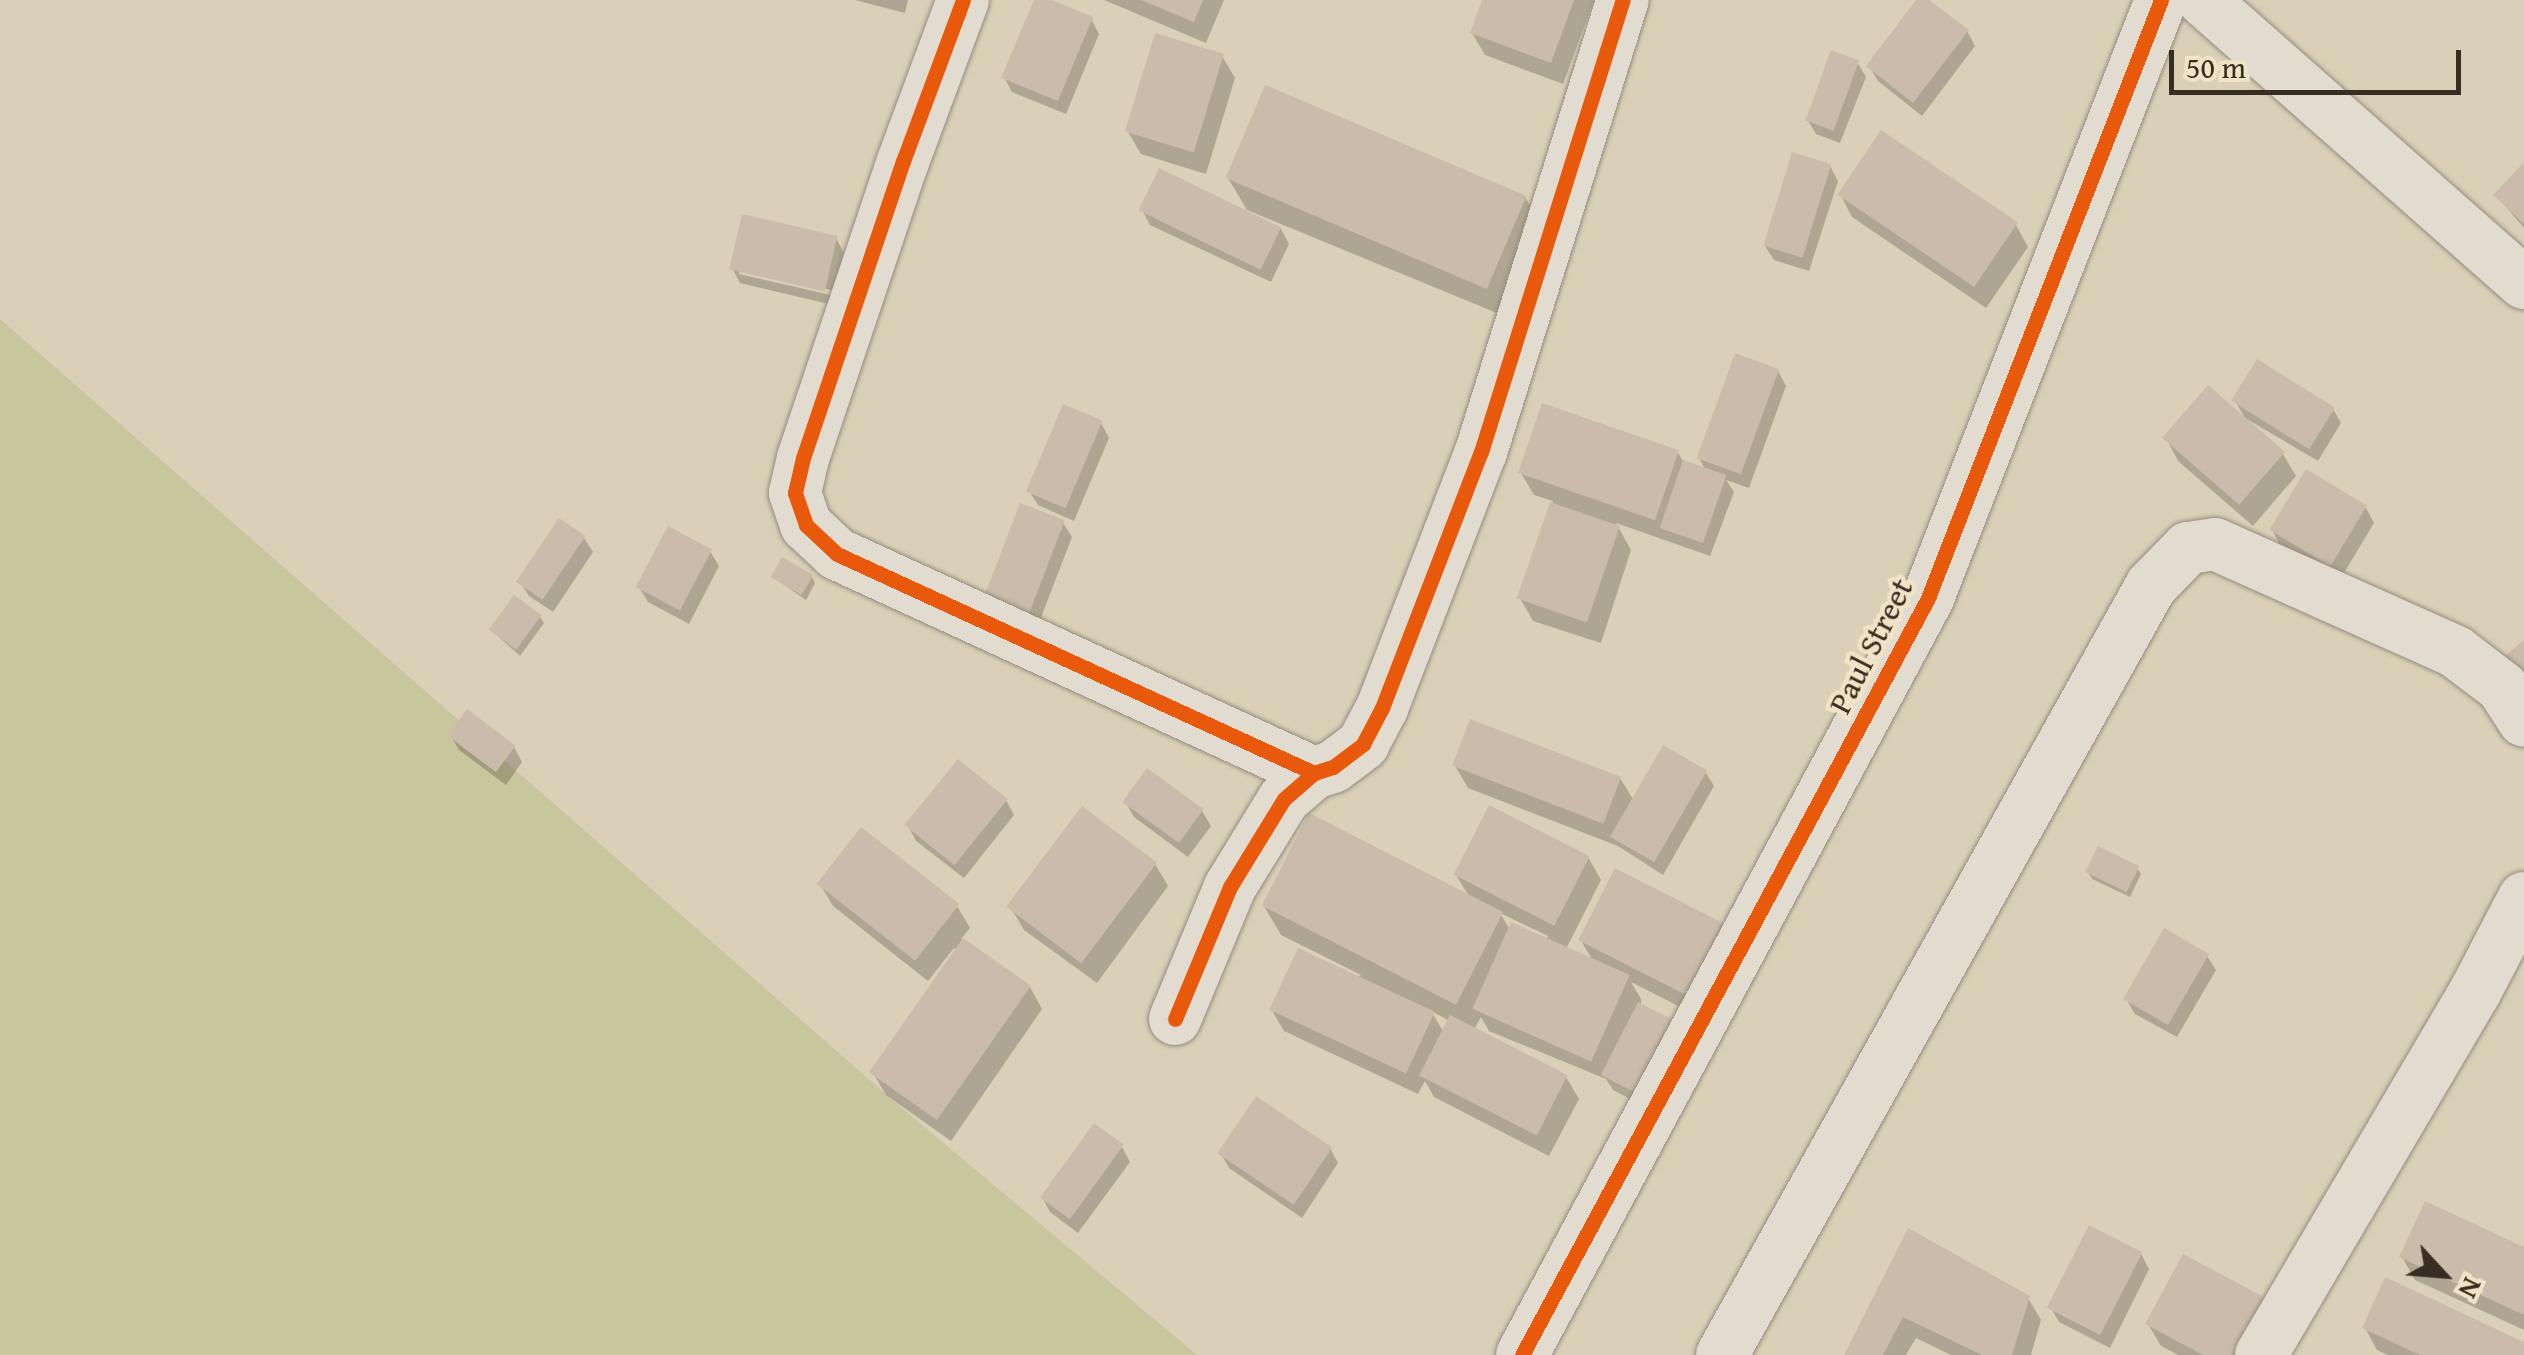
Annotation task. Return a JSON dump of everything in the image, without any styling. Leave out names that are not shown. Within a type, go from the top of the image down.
[{"type":"street","points":[[963,0],[903,161],[803,458],[795,492],[806,524],[837,554],[1314,773]]},
{"type":"street","points":[[1175,1019],[1230,887],[1284,799],[1314,773],[1334,767],[1363,744],[1390,690],[1481,452],[1624,0]]},
{"type":"street","name":"Paul Street","points":[[1522,1355],[1928,598],[2161,0]]},
{"type":"street","points":[[2203,0],[2524,283]]},
{"type":"street","points":[[1722,1355],[2151,586],[2188,548],[2215,544],[2456,652],[2502,687],[2524,721]]},
{"type":"street","points":[[2261,1355],[2475,992],[2524,898]]},
{"type":"shaded area","points":[[0,319],[904,1110],[1197,1355],[0,1355]]},
{"type":"building","points":[[1034,0],[1052,0],[1093,17],[1058,101],[1001,78]]},
{"type":"building","points":[[1141,0],[1203,0],[1194,22]]},
{"type":"building","points":[[1482,0],[1574,0],[1551,63],[1470,33]]},
{"type":"building","points":[[1916,0],[1929,0],[1969,30],[1913,103],[1866,66]]},
{"type":"building","points":[[1155,33],[1224,54],[1194,153],[1125,131]]},
{"type":"building","points":[[1831,50],[1859,60],[1834,131],[1805,120]]},
{"type":"building","points":[[1265,85],[1526,196],[1487,289],[1226,178]]},
{"type":"building","points":[[1881,130],[2018,222],[1974,287],[1837,195]]},
{"type":"building","points":[[1792,152],[1831,164],[1803,258],[1763,246]]},
{"type":"building","points":[[2524,162],[2524,224],[2493,195]]},
{"type":"building","points":[[1159,168],[1281,228],[1261,270],[1138,210]]},
{"type":"building","points":[[742,214],[837,236],[825,292],[729,270]]},
{"type":"building","points":[[1735,353],[1779,369],[1741,474],[1697,458]]},
{"type":"building","points":[[2257,359],[2335,408],[2309,449],[2231,401]]},
{"type":"building","points":[[2208,385],[2285,452],[2239,505],[2162,438]]},
{"type":"building","points":[[1542,403],[1679,450],[1655,520],[1518,473]]},
{"type":"building","points":[[1063,404],[1103,421],[1065,508],[1026,491]]},
{"type":"building","points":[[1683,460],[1726,475],[1703,543],[1660,528]]},
{"type":"building","points":[[2306,469],[2367,506],[2330,566],[2269,530]]},
{"type":"building","points":[[1550,502],[1620,526],[1587,623],[1517,598]]},
{"type":"building","points":[[1020,503],[1065,520],[1029,614],[984,597]]},
{"type":"building","points":[[559,518],[586,536],[542,600],[516,582]]},
{"type":"building","points":[[668,526],[712,549],[680,610],[636,587]]},
{"type":"building","points":[[782,557],[813,575],[802,595],[770,577]]},
{"type":"building","points":[[514,595],[542,615],[516,650],[489,630]]},
{"type":"building","points":[[2524,640],[2524,687],[2501,659]]},
{"type":"building","points":[[467,709],[516,746],[496,772],[447,735]]},
{"type":"building","points":[[1470,719],[1621,777],[1603,824],[1452,766]]},
{"type":"building","points":[[1663,745],[1707,770],[1654,862],[1610,837]]},
{"type":"building","points":[[958,759],[1008,799],[954,865],[905,825]]},
{"type":"building","points":[[1147,768],[1204,809],[1179,843],[1122,802]]},
{"type":"building","points":[[1489,805],[1590,856],[1554,926],[1454,874]]},
{"type":"building","points":[[1082,806],[1157,863],[1081,963],[1006,907]]},
{"type":"building","points":[[1309,813],[1503,912],[1456,1005],[1262,906]]},
{"type":"building","points":[[861,827],[960,904],[915,961],[817,884]]},
{"type":"building","points":[[2098,846],[2139,866],[2127,892],[2085,872]]},
{"type":"building","points":[[1615,868],[1727,925],[1690,997],[1578,940]]},
{"type":"building","points":[[1511,922],[1630,975],[1591,1062],[1472,1009]]},
{"type":"building","points":[[2164,928],[2209,954],[2168,1025],[2123,999]]},
{"type":"building","points":[[963,938],[1031,986],[937,1120],[869,1072]]},
{"type":"building","points":[[1298,948],[1435,1012],[1406,1073],[1269,1010]]},
{"type":"building","points":[[1638,1002],[1673,1020],[1636,1093],[1601,1075]]},
{"type":"building","points":[[1450,1015],[1568,1075],[1537,1136],[1419,1076]]},
{"type":"building","points":[[1256,1096],[1332,1147],[1294,1205],[1217,1153]]},
{"type":"building","points":[[1094,1123],[1124,1145],[1070,1219],[1040,1197]]},
{"type":"building","points":[[2425,1201],[2524,1247],[2524,1315],[2399,1257]]},
{"type":"building","points":[[2089,1225],[2142,1252],[2100,1335],[2047,1308]]},
{"type":"building","points":[[1908,1228],[2030,1296],[2012,1355],[1982,1355],[1903,1317],[1883,1355],[1844,1355]]},
{"type":"building","points":[[2183,1254],[2264,1297],[2233,1355],[2203,1355],[2145,1324]]},
{"type":"building","points":[[2385,1277],[2524,1342],[2524,1355],[2420,1355],[2362,1328]]},
{"type":"cycle path","points":[[963,0],[903,161],[803,458],[795,493],[806,525],[837,554],[1314,773]]},
{"type":"cycle path","points":[[1175,1019],[1230,887],[1284,799],[1314,773],[1333,767],[1363,744],[1382,708],[1481,452],[1623,0]]},
{"type":"cycle path","points":[[1522,1355],[1928,598],[2161,0]]}]
